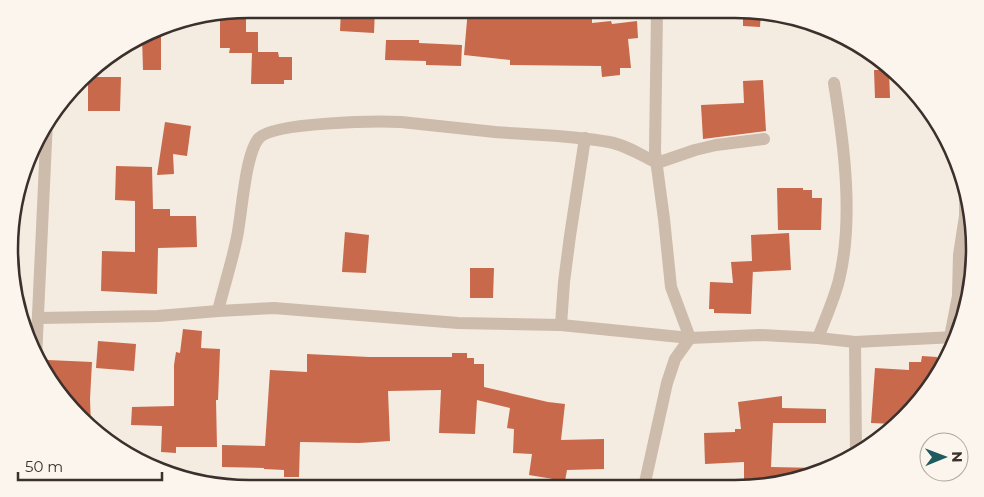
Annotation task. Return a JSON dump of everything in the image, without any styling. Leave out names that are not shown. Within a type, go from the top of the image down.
[{"type":"street","points":[[657,18],[655,130],[657,163],[671,287],[690,338]]},
{"type":"street","points":[[818,338],[839,281],[846,236],[843,137],[834,82]]},
{"type":"street","points":[[218,310],[237,238],[248,167],[254,146],[261,136],[267,132],[306,125],[399,122],[493,132],[585,138],[625,146],[657,163],[716,145],[764,139]]},
{"type":"street","points":[[37,341],[45,138]]},
{"type":"street","points":[[561,325],[568,246],[585,138]]},
{"type":"street","points":[[955,320],[959,255],[965,217]]},
{"type":"street","points":[[38,318],[158,316],[218,310],[274,308],[458,323],[561,325],[690,338],[760,335],[855,342],[949,337]]},
{"type":"street","points":[[645,480],[667,383],[675,359],[690,338]]},
{"type":"street","points":[[855,342],[856,446]]},
{"type":"building","points":[[246,18],[246,32],[258,32],[258,52],[278,52],[279,57],[292,57],[292,80],[284,80],[284,84],[251,84],[252,53],[229,53],[230,48],[220,48],[220,19]]},
{"type":"building","points":[[341,18],[375,18],[374,33],[340,31]]},
{"type":"building","points":[[467,18],[592,18],[592,23],[611,21],[612,24],[637,21],[638,38],[628,39],[631,68],[620,68],[620,75],[602,77],[601,66],[510,65],[510,60],[464,55]]},
{"type":"building","points":[[743,18],[761,19],[760,27],[743,26]]},
{"type":"building","points":[[161,35],[161,70],[143,70],[142,43]]},
{"type":"building","points":[[386,40],[419,40],[419,43],[462,45],[461,66],[426,65],[426,61],[385,60]]},
{"type":"building","points":[[874,70],[882,70],[889,76],[890,98],[875,98]]},
{"type":"building","points":[[94,77],[121,77],[120,111],[88,111],[88,82]]},
{"type":"building","points":[[763,80],[766,131],[703,139],[701,105],[744,103],[743,81]]},
{"type":"building","points":[[165,122],[191,126],[187,156],[173,154],[174,174],[157,175]]},
{"type":"building","points":[[116,166],[152,167],[153,209],[170,209],[170,216],[196,216],[197,247],[158,248],[157,294],[101,291],[102,251],[135,252],[135,201],[115,200]]},
{"type":"building","points":[[777,188],[812,190],[812,198],[822,198],[821,230],[778,230]]},
{"type":"building","points":[[345,232],[369,235],[366,273],[342,272]]},
{"type":"building","points":[[789,233],[791,270],[753,272],[753,269],[751,314],[714,313],[714,309],[709,309],[710,282],[733,283],[731,262],[752,261],[751,235]]},
{"type":"building","points":[[470,268],[494,268],[493,298],[470,298]]},
{"type":"building","points":[[183,329],[202,331],[201,348],[220,349],[218,400],[216,400],[217,447],[176,447],[176,453],[161,452],[162,426],[131,425],[132,407],[174,406],[174,365],[176,352],[180,353]]},
{"type":"building","points":[[98,341],[136,344],[134,371],[96,368]]},
{"type":"building","points":[[452,353],[467,353],[467,358],[474,358],[474,364],[484,364],[484,387],[548,402],[565,404],[561,440],[604,439],[604,469],[567,470],[565,480],[529,475],[532,454],[513,453],[514,429],[507,428],[510,408],[477,400],[475,434],[439,433],[441,390],[388,391],[390,441],[359,443],[300,442],[299,477],[284,477],[284,470],[222,467],[222,445],[265,446],[270,370],[307,372],[307,354],[369,357],[452,357]]},
{"type":"building","points":[[922,356],[937,357],[937,363],[928,377],[899,412],[886,424],[871,423],[875,368],[909,370],[909,362],[921,362]]},
{"type":"building","points":[[48,360],[92,362],[91,417],[65,389],[48,364]]},
{"type":"building","points":[[782,396],[782,408],[826,409],[826,423],[773,423],[771,467],[808,468],[766,478],[744,479],[744,462],[705,464],[704,433],[735,432],[735,429],[741,429],[738,402]]}]
